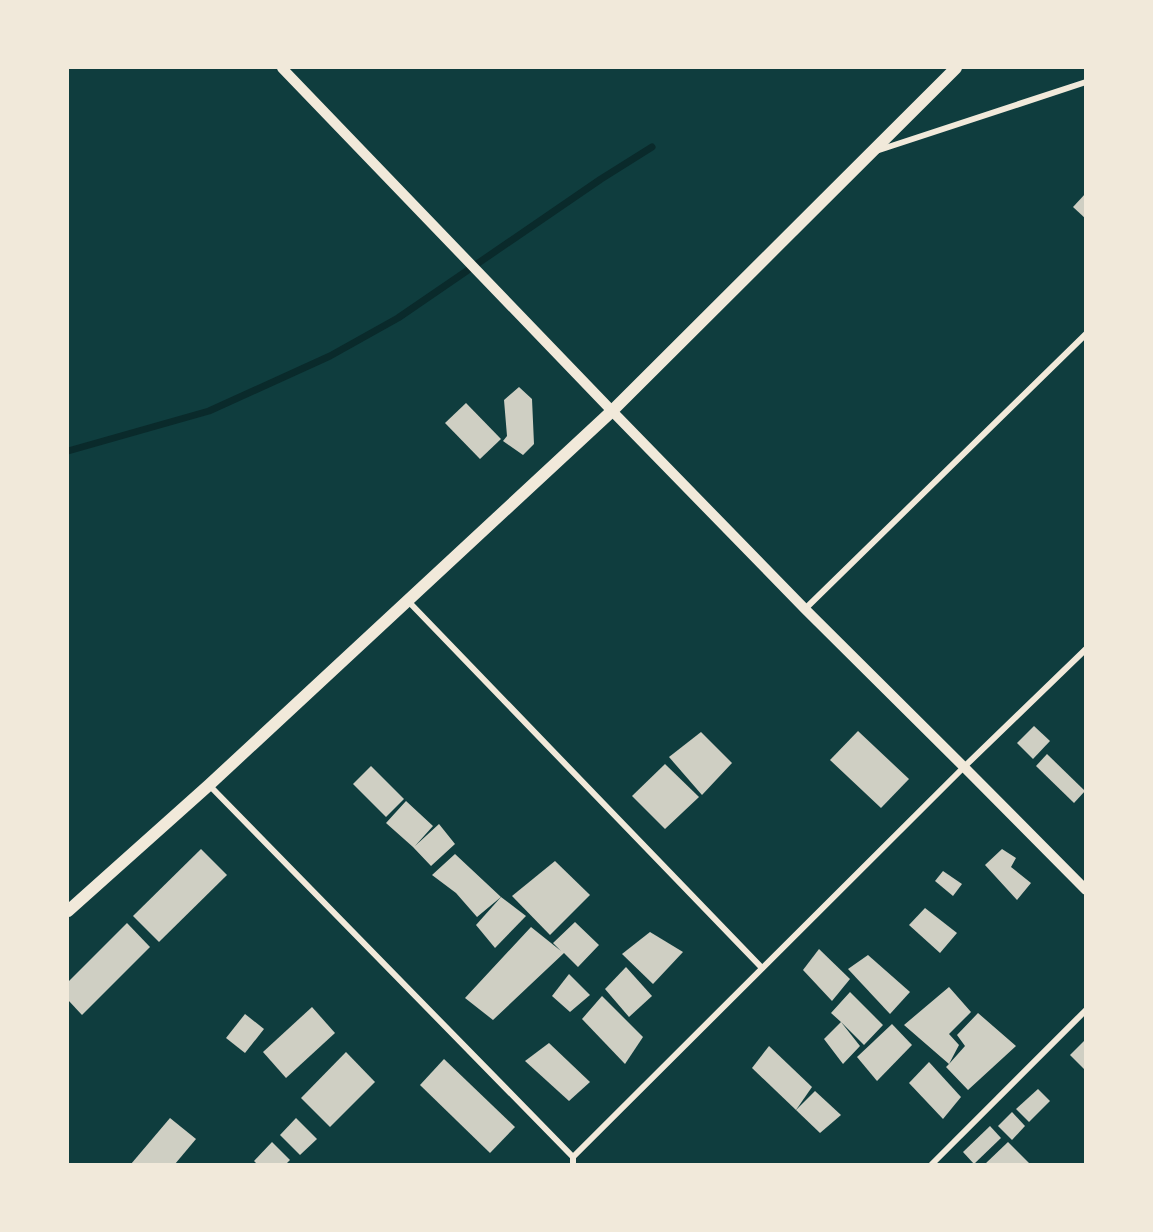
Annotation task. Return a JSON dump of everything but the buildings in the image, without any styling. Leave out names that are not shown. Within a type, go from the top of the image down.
[{"type":"main road","points":[[68,910],[209,785],[612,411],[956,68]]},
{"type":"street","points":[[282,68],[805,609],[1086,890]]},
{"type":"street","points":[[870,153],[1086,82]]},
{"type":"street","points":[[805,609],[1086,334]]},
{"type":"street","points":[[408,601],[762,968]]},
{"type":"street","points":[[573,1157],[964,766],[1086,649]]},
{"type":"street","points":[[209,785],[573,1157],[573,1164]]},
{"type":"street","points":[[932,1164],[1086,1010]]},
{"type":"waterway","points":[[68,451],[209,411],[330,356],[398,318],[601,179],[652,147]]}]
